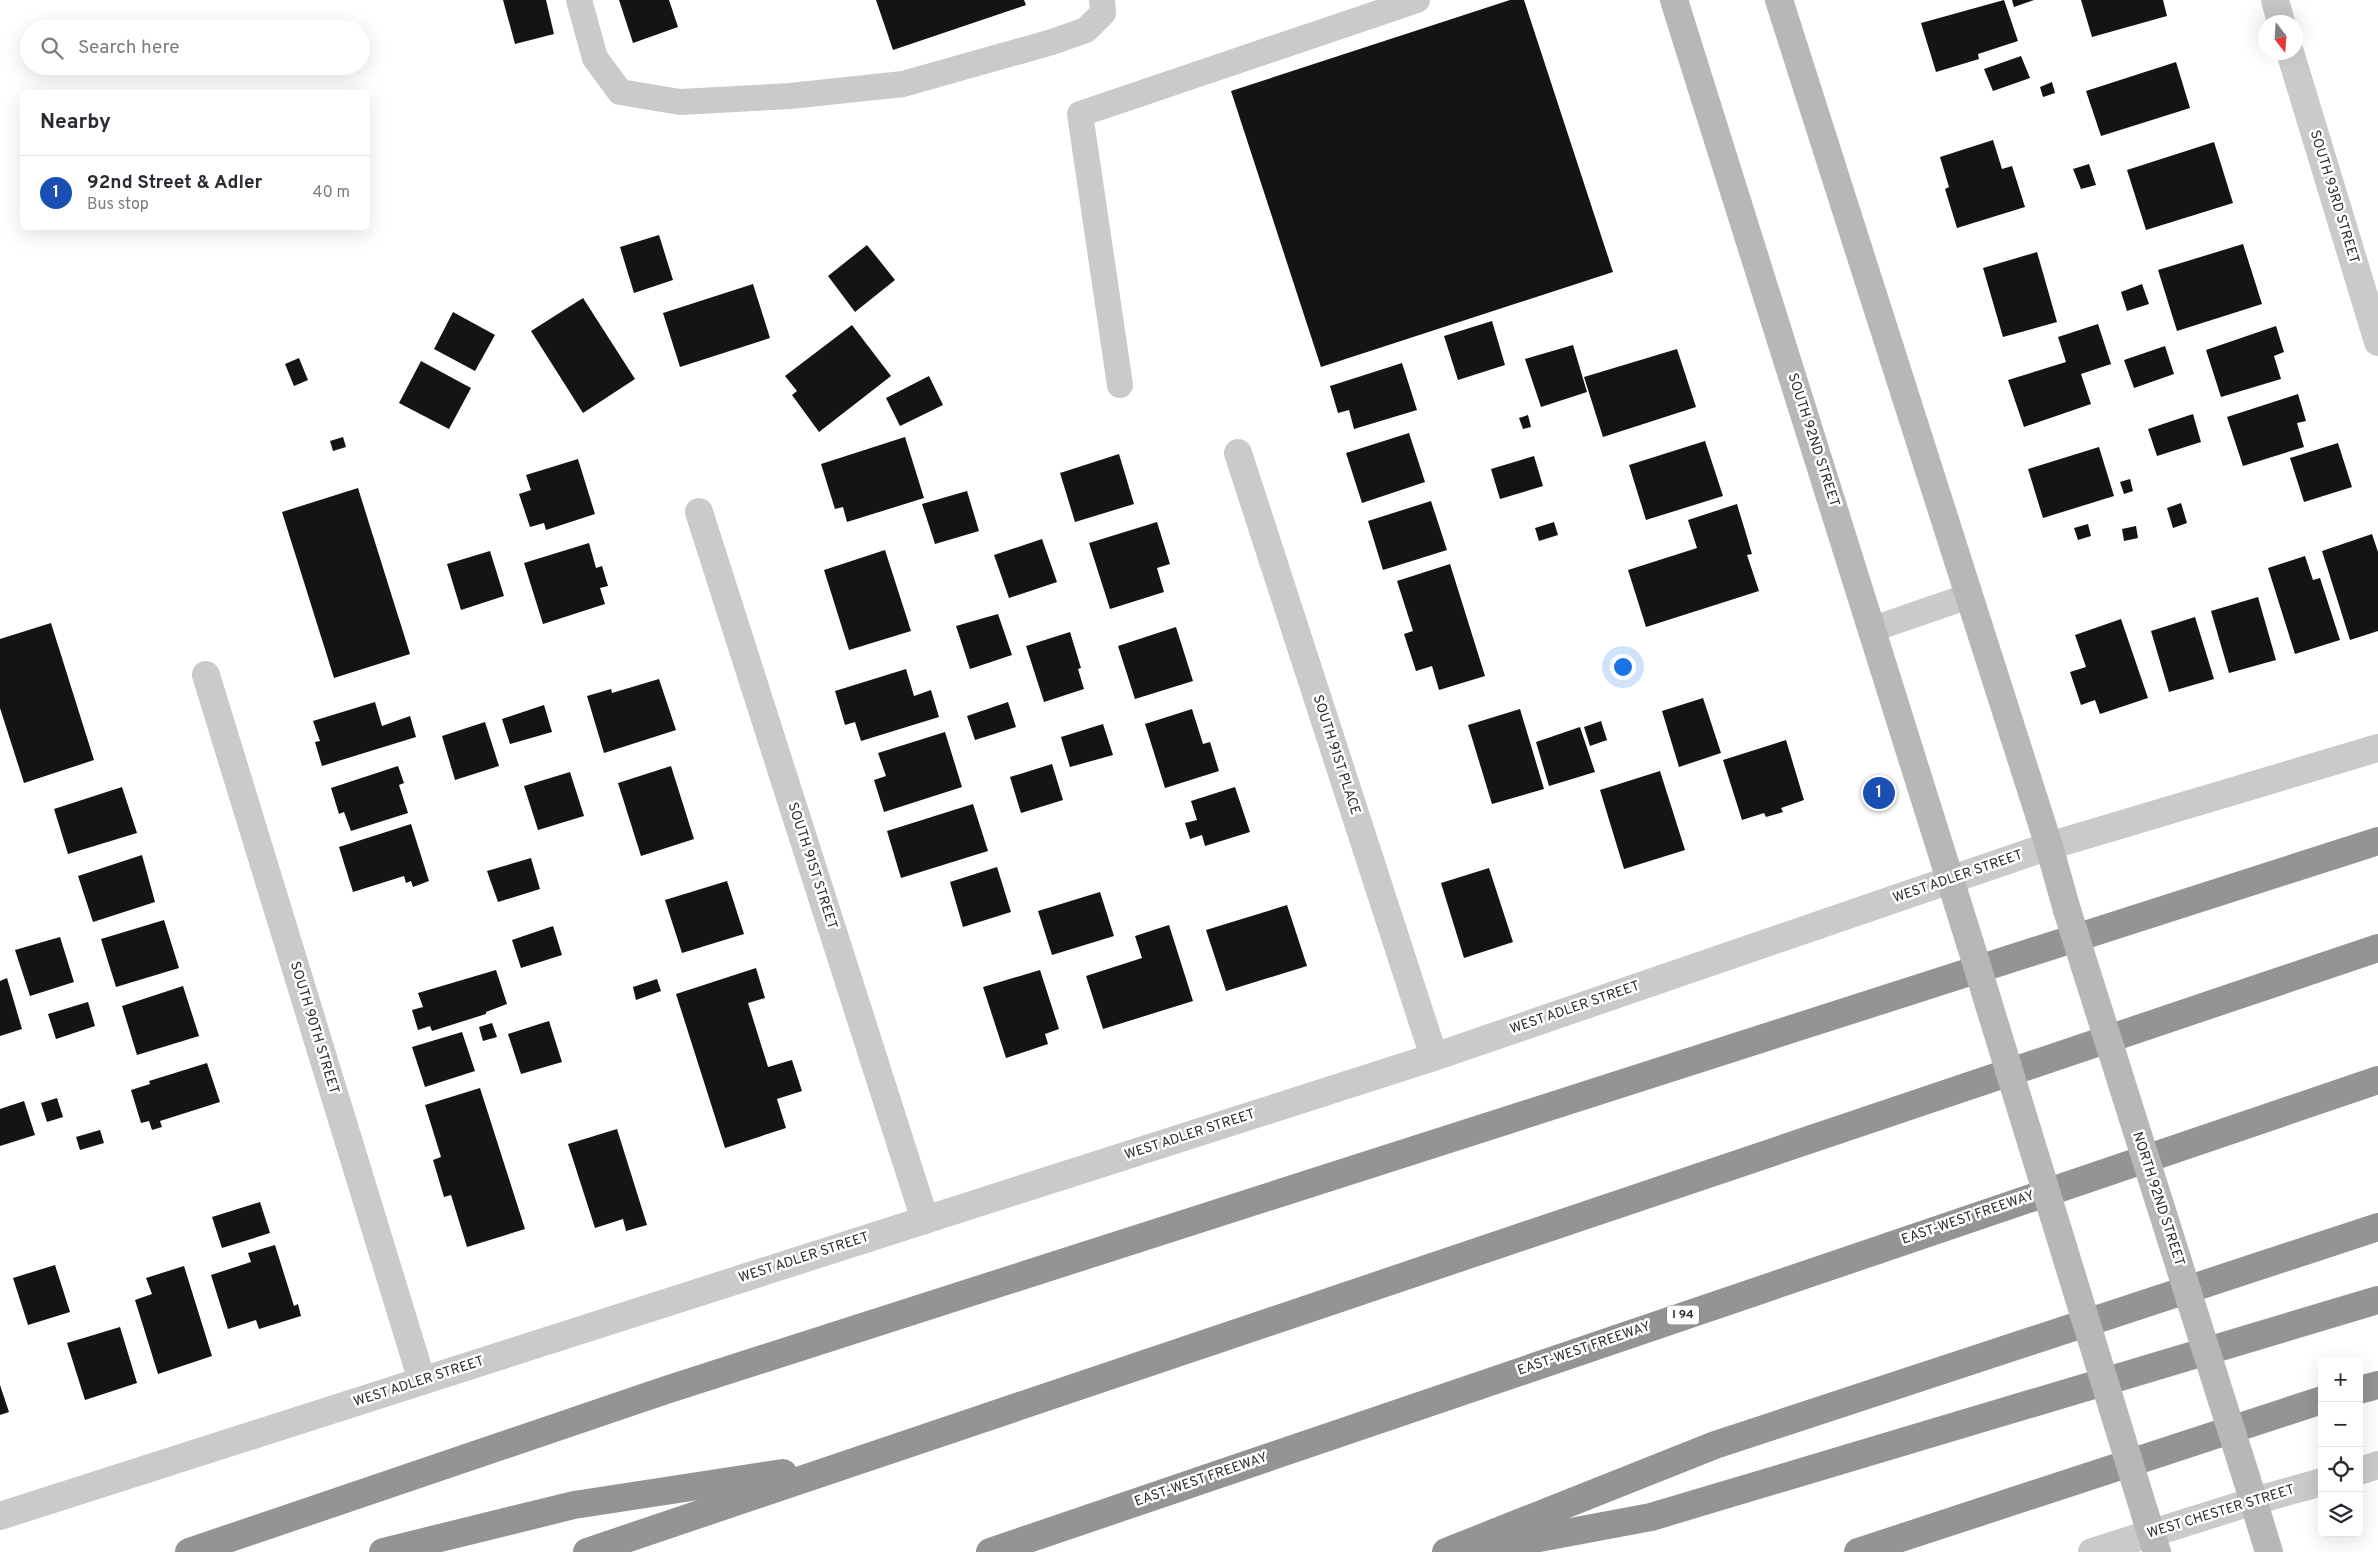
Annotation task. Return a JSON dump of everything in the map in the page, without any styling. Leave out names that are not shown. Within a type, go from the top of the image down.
[{"type":"highway","points":[[189,1552],[666,1390],[2378,841]]},
{"type":"highway","points":[[588,1552],[2378,948]]},
{"type":"highway","name":"EAST-WEST FREEWAY","points":[[990,1552],[2378,1080]]},
{"type":"highway","points":[[1446,1552],[1715,1445],[2378,1227]]},
{"type":"highway","points":[[1465,1552],[1651,1517],[2378,1300]]},
{"type":"highway","points":[[2363,1389],[2378,1385]]},
{"type":"highway","points":[[1858,1552],[2318,1401]]},
{"type":"highway","points":[[383,1552],[574,1505],[858,1461]]},
{"type":"street","name":"SOUTH 92ND STREET","points":[[1674,0],[1952,879]]},
{"type":"street","points":[[1779,0],[2049,846]]},
{"type":"street","points":[[2275,0],[2279,15]]},
{"type":"street","name":"SOUTH 93RD STREET","points":[[2292,60],[2378,342]]},
{"type":"street","name":"SOUTH 91ST PLACE","points":[[1238,452],[1434,1056]]},
{"type":"street","name":"SOUTH 91ST STREET","points":[[699,512],[925,1220]]},
{"type":"street","name":"SOUTH 90TH STREET","points":[[206,675],[422,1380]]},
{"type":"street","name":"WEST ADLER STREET","points":[[0,1516],[1434,1056],[2049,846],[2378,748]]},
{"type":"street","name":"NORTH 92ND STREET","points":[[2049,846],[2067,910],[2269,1552]]},
{"type":"street","points":[[1952,879],[2151,1533]]},
{"type":"street","points":[[2363,1470],[2378,1465]]},
{"type":"street","name":"WEST CHESTER STREET","points":[[2092,1552],[2151,1533],[2250,1490],[2318,1482]]},
{"type":"lane","points":[[579,0],[595,58],[620,92],[680,102],[790,96],[903,84],[1052,42],[1086,30],[1103,12],[1102,0]]},
{"type":"lane","points":[[1120,384],[1080,114],[1417,0]]},
{"type":"lane","points":[[1873,629],[1969,596]]},
{"type":"building","points":[[503,0],[546,0],[554,34],[515,44]]},
{"type":"building","points":[[619,0],[669,0],[678,27],[633,43]]},
{"type":"building","points":[[876,0],[1024,0],[1026,5],[893,50]]},
{"type":"building","points":[[1510,0],[1524,0],[1613,272],[1321,367],[1231,91]]},
{"type":"building","points":[[2004,0],[2018,41],[1978,54],[1979,59],[1936,72],[1921,23]]},
{"type":"building","points":[[2012,0],[2034,0],[2014,7]]},
{"type":"building","points":[[2081,0],[2163,0],[2167,16],[2092,37]]},
{"type":"building","points":[[2021,56],[2030,78],[1993,91],[1984,69]]},
{"type":"building","points":[[2176,62],[2190,108],[2101,136],[2086,91]]},
{"type":"building","points":[[2052,82],[2055,93],[2043,97],[2040,87]]},
{"type":"building","points":[[1993,140],[2002,169],[2012,166],[2025,207],[1957,228],[1945,189],[1949,187],[1940,157]]},
{"type":"building","points":[[2214,142],[2233,203],[2146,230],[2127,170]]},
{"type":"building","points":[[2089,164],[2096,185],[2081,189],[2073,169]]},
{"type":"building","points":[[659,235],[673,280],[634,293],[620,247]]},
{"type":"building","points":[[2243,244],[2262,304],[2177,331],[2158,270]]},
{"type":"building","points":[[867,245],[895,280],[855,312],[828,276]]},
{"type":"building","points":[[2037,252],[2057,322],[2003,337],[1983,268]]},
{"type":"building","points":[[753,284],[770,338],[680,367],[663,313]]},
{"type":"building","points":[[2142,284],[2149,304],[2127,311],[2121,292]]},
{"type":"building","points":[[583,298],[635,379],[583,413],[531,331]]},
{"type":"building","points":[[453,312],[495,335],[475,371],[434,349]]},
{"type":"building","points":[[1492,321],[1505,365],[1458,380],[1444,336]]},
{"type":"building","points":[[2098,324],[2111,364],[2081,374],[2091,404],[2024,427],[2008,380],[2066,362],[2058,337]]},
{"type":"building","points":[[852,325],[891,376],[819,432],[792,395],[797,391],[785,376]]},
{"type":"building","points":[[2276,326],[2284,352],[2274,356],[2281,379],[2221,397],[2206,350]]},
{"type":"building","points":[[1573,345],[1587,392],[1541,407],[1525,359]]},
{"type":"building","points":[[2165,346],[2174,374],[2134,388],[2124,360]]},
{"type":"building","points":[[1677,349],[1696,407],[1603,437],[1584,377]]},
{"type":"building","points":[[299,358],[308,380],[294,386],[285,364]]},
{"type":"building","points":[[421,361],[471,388],[449,429],[399,403]]},
{"type":"building","points":[[1402,363],[1417,410],[1354,429],[1349,410],[1338,413],[1330,386]]},
{"type":"building","points":[[929,376],[943,405],[900,426],[886,398]]},
{"type":"building","points":[[2298,394],[2306,421],[2297,423],[2304,447],[2243,466],[2227,417]]},
{"type":"building","points":[[2193,414],[2201,442],[2157,456],[2148,429]]},
{"type":"building","points":[[1528,415],[1531,427],[1523,429],[1519,418]]},
{"type":"building","points":[[1409,433],[1425,482],[1362,503],[1346,453]]},
{"type":"building","points":[[343,437],[346,447],[333,451],[330,441]]},
{"type":"building","points":[[905,437],[924,498],[847,522],[843,507],[835,509],[821,464]]},
{"type":"building","points":[[1705,441],[1723,496],[1646,520],[1629,465]]},
{"type":"building","points":[[2338,443],[2352,487],[2304,502],[2290,458]]},
{"type":"building","points":[[2099,447],[2114,496],[2043,518],[2028,469]]},
{"type":"building","points":[[1119,454],[1134,504],[1075,522],[1060,473]]},
{"type":"building","points":[[1534,456],[1543,486],[1500,499],[1491,469]]},
{"type":"building","points":[[578,459],[595,514],[546,530],[544,523],[530,527],[519,494],[531,490],[526,475]]},
{"type":"building","points":[[2130,479],[2133,491],[2124,494],[2120,482]]},
{"type":"building","points":[[358,488],[410,654],[334,678],[282,512]]},
{"type":"building","points":[[967,491],[979,531],[935,544],[922,504]]},
{"type":"building","points":[[1431,501],[1447,550],[1383,570],[1368,521]]},
{"type":"building","points":[[2181,503],[2187,523],[2173,528],[2167,508]]},
{"type":"building","points":[[1737,504],[1752,554],[1747,555],[1759,591],[1646,627],[1628,570],[1697,548],[1688,520]]},
{"type":"building","points":[[1157,522],[1170,564],[1157,568],[1164,592],[1110,609],[1089,543]]},
{"type":"building","points":[[1554,522],[1558,535],[1539,541],[1535,528]]},
{"type":"building","points":[[2088,524],[2091,536],[2078,540],[2074,528]]},
{"type":"building","points":[[2136,526],[2138,538],[2124,541],[2122,529]]},
{"type":"building","points":[[2372,534],[2378,552],[2378,631],[2350,640],[2322,551]]},
{"type":"building","points":[[1042,539],[1057,582],[1009,598],[994,555]]},
{"type":"building","points":[[589,543],[596,568],[602,566],[608,586],[600,588],[605,604],[543,624],[524,563]]},
{"type":"building","points":[[885,550],[911,631],[849,650],[824,570]]},
{"type":"building","points":[[490,551],[504,596],[461,610],[447,564]]},
{"type":"building","points":[[2305,556],[2313,580],[2320,578],[2340,640],[2295,654],[2268,568]]},
{"type":"building","points":[[1450,564],[1485,676],[1439,690],[1432,666],[1416,671],[1404,634],[1413,631],[1397,581]]},
{"type":"building","points":[[2258,597],[2276,660],[2229,673],[2211,611]]},
{"type":"building","points":[[998,614],[1012,655],[970,669],[956,626]]},
{"type":"building","points":[[2195,617],[2214,679],[2169,692],[2151,631]]},
{"type":"building","points":[[2121,619],[2148,698],[2100,714],[2095,700],[2081,705],[2070,672],[2086,667],[2075,635]]},
{"type":"building","points":[[51,623],[94,760],[24,783],[0,708],[0,639]]},
{"type":"building","points":[[1176,627],[1193,681],[1135,699],[1118,646]]},
{"type":"building","points":[[1070,632],[1081,668],[1078,669],[1084,689],[1044,702],[1026,646]]},
{"type":"building","points":[[906,669],[914,696],[931,690],[939,717],[861,741],[855,722],[845,725],[835,691]]},
{"type":"building","points":[[659,679],[676,730],[604,753],[587,696],[611,689],[612,693]]},
{"type":"building","points":[[1703,698],[1721,753],[1679,767],[1662,711]]},
{"type":"building","points":[[375,702],[382,726],[410,716],[416,737],[322,766],[315,742],[320,741],[313,721]]},
{"type":"building","points":[[1008,702],[1016,727],[975,740],[967,716]]},
{"type":"building","points":[[544,705],[552,732],[510,744],[502,719]]},
{"type":"building","points":[[1192,709],[1203,744],[1210,742],[1219,771],[1165,788],[1145,724]]},
{"type":"building","points":[[1520,709],[1544,789],[1492,804],[1468,725]]},
{"type":"building","points":[[1601,721],[1607,740],[1590,746],[1584,727]]},
{"type":"building","points":[[485,722],[499,766],[455,780],[442,736]]},
{"type":"building","points":[[1103,724],[1113,755],[1070,767],[1061,737]]},
{"type":"building","points":[[1580,727],[1595,772],[1549,786],[1536,742]]},
{"type":"building","points":[[945,732],[962,787],[884,812],[874,780],[886,776],[878,753]]},
{"type":"building","points":[[1786,740],[1804,800],[1781,808],[1783,812],[1766,817],[1764,813],[1742,820],[1723,760]]},
{"type":"building","points":[[1052,764],[1063,800],[1021,813],[1010,777]]},
{"type":"building","points":[[398,766],[404,783],[399,785],[408,813],[351,831],[344,812],[339,814],[331,788]]},
{"type":"building","points":[[671,766],[694,839],[641,856],[618,783]]},
{"type":"building","points":[[1660,771],[1685,850],[1624,869],[1600,790]]},
{"type":"building","points":[[570,772],[584,816],[538,830],[524,786]]},
{"type":"building","points":[[122,787],[137,833],[68,854],[54,809]]},
{"type":"building","points":[[1235,787],[1250,832],[1205,846],[1202,835],[1190,839],[1185,823],[1197,820],[1191,801]]},
{"type":"building","points":[[973,804],[988,851],[901,878],[887,831]]},
{"type":"building","points":[[411,824],[429,881],[413,887],[411,881],[406,883],[404,876],[353,892],[339,847]]},
{"type":"building","points":[[142,855],[155,902],[93,922],[78,876]]},
{"type":"building","points":[[531,858],[540,889],[498,902],[487,871]]},
{"type":"building","points":[[997,867],[1011,912],[963,927],[950,882]]},
{"type":"building","points":[[1489,868],[1513,942],[1464,958],[1441,883]]},
{"type":"building","points":[[727,881],[744,934],[682,953],[665,900]]},
{"type":"building","points":[[1100,892],[1114,936],[1052,955],[1038,911]]},
{"type":"building","points":[[1287,905],[1307,966],[1226,991],[1206,930]]},
{"type":"building","points":[[164,920],[179,968],[116,987],[101,939]]},
{"type":"building","points":[[1169,925],[1193,1001],[1103,1029],[1086,976],[1142,958],[1135,936]]},
{"type":"building","points":[[553,926],[562,955],[521,968],[512,940]]},
{"type":"building","points":[[60,937],[74,982],[30,996],[15,950]]},
{"type":"building","points":[[756,968],[765,998],[748,1003],[768,1067],[792,1060],[802,1091],[777,1099],[786,1128],[725,1148],[676,994]]},
{"type":"building","points":[[496,970],[507,1004],[486,1012],[486,1014],[432,1031],[430,1026],[418,1030],[412,1010],[423,1007],[418,993]]},
{"type":"building","points":[[1040,970],[1059,1029],[1045,1034],[1048,1044],[1006,1058],[983,987]]},
{"type":"building","points":[[7,978],[22,1029],[0,1036],[0,981]]},
{"type":"building","points":[[657,979],[661,991],[636,1000],[633,987]]},
{"type":"building","points":[[183,986],[199,1036],[137,1055],[122,1006]]},
{"type":"building","points":[[88,1002],[95,1026],[56,1039],[48,1014]]},
{"type":"building","points":[[549,1021],[562,1062],[521,1074],[508,1034]]},
{"type":"building","points":[[492,1023],[497,1037],[483,1041],[479,1027]]},
{"type":"building","points":[[462,1032],[475,1071],[425,1087],[412,1047]]},
{"type":"building","points":[[207,1063],[220,1102],[160,1121],[162,1127],[152,1130],[149,1121],[141,1123],[131,1090],[150,1084],[149,1081]]},
{"type":"building","points":[[480,1088],[525,1229],[467,1247],[451,1195],[444,1197],[433,1160],[441,1157],[425,1105]]},
{"type":"building","points":[[57,1098],[63,1117],[47,1122],[41,1103]]},
{"type":"building","points":[[24,1101],[35,1135],[0,1146],[0,1109]]},
{"type":"building","points":[[617,1129],[647,1225],[626,1231],[623,1219],[595,1228],[568,1144]]},
{"type":"building","points":[[100,1130],[104,1143],[80,1150],[76,1137]]},
{"type":"building","points":[[260,1202],[270,1233],[222,1248],[212,1217]]},
{"type":"building","points":[[275,1245],[294,1306],[298,1304],[301,1316],[259,1329],[256,1320],[228,1329],[211,1275],[251,1262],[248,1253]]},
{"type":"building","points":[[55,1265],[70,1312],[28,1325],[13,1278]]},
{"type":"building","points":[[184,1266],[212,1356],[158,1374],[135,1300],[152,1294],[146,1278]]},
{"type":"building","points":[[120,1327],[137,1383],[85,1400],[67,1343]]},
{"type":"building","points":[[0,1385],[9,1412],[0,1415]]},
{"type":"place","name":"92nd Street & Adler","points":[[1879,793]]}]
